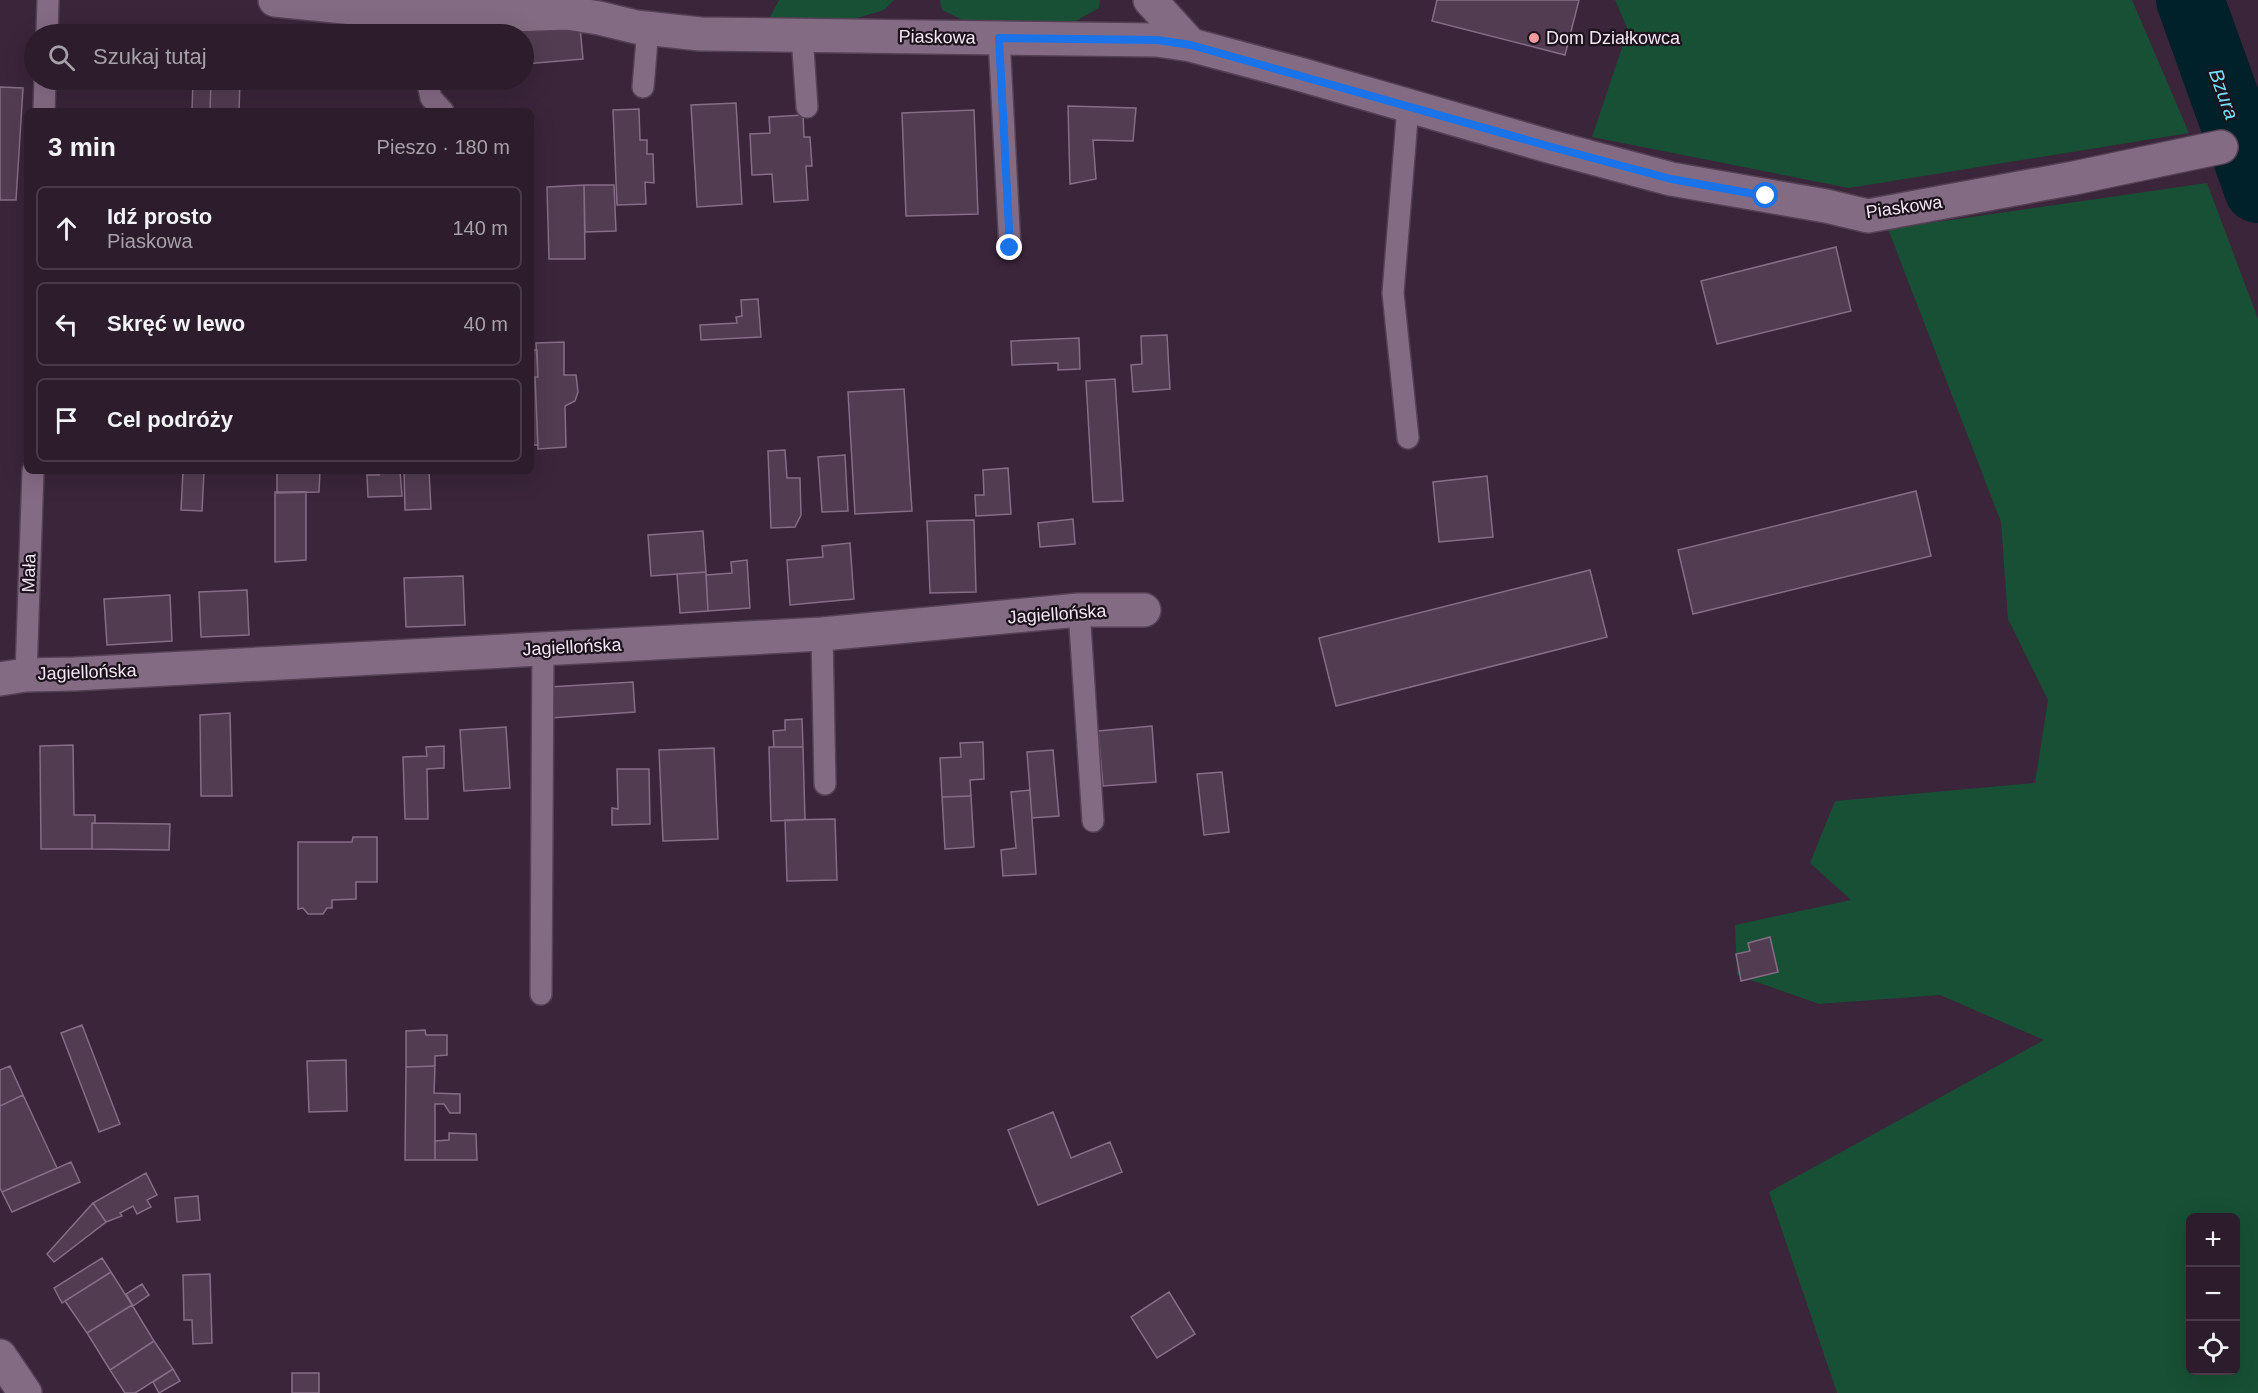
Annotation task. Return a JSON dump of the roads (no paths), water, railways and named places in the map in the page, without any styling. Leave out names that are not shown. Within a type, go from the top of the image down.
[{"type":"street","name":"Piaskowa","points":[[275,0],[415,24],[509,15],[567,13],[648,28],[700,34],[1157,40],[1191,45],[1671,179],[1826,206],[1868,216],[2074,178],[2220,147]]},
{"type":"street","points":[[1150,0],[1191,45]]},
{"type":"street","name":"Jagiellońska","points":[[13,677],[822,634],[1078,610],[1144,610]]},
{"type":"street","points":[[0,1356],[25,1393]]},
{"type":"lane","points":[[47,24],[48,0]]},
{"type":"lane","points":[[643,87],[648,28]]},
{"type":"lane","points":[[802,36],[807,107]]},
{"type":"lane","points":[[999,38],[1010,248]]},
{"type":"lane","points":[[44,108],[45,90]]},
{"type":"lane","points":[[1408,106],[1393,293],[1408,438]]},
{"type":"lane","name":"Mała","points":[[13,677],[33,474]]},
{"type":"lane","points":[[1078,610],[1092,821]]},
{"type":"lane","points":[[822,634],[825,784]]},
{"type":"lane","points":[[541,994],[543,648]]},
{"type":"waterway","name":"Bzura","points":[[2190,0],[2258,189]]},
{"type":"place","name":"Dom Działkowca","points":[[1534,38]]}]
